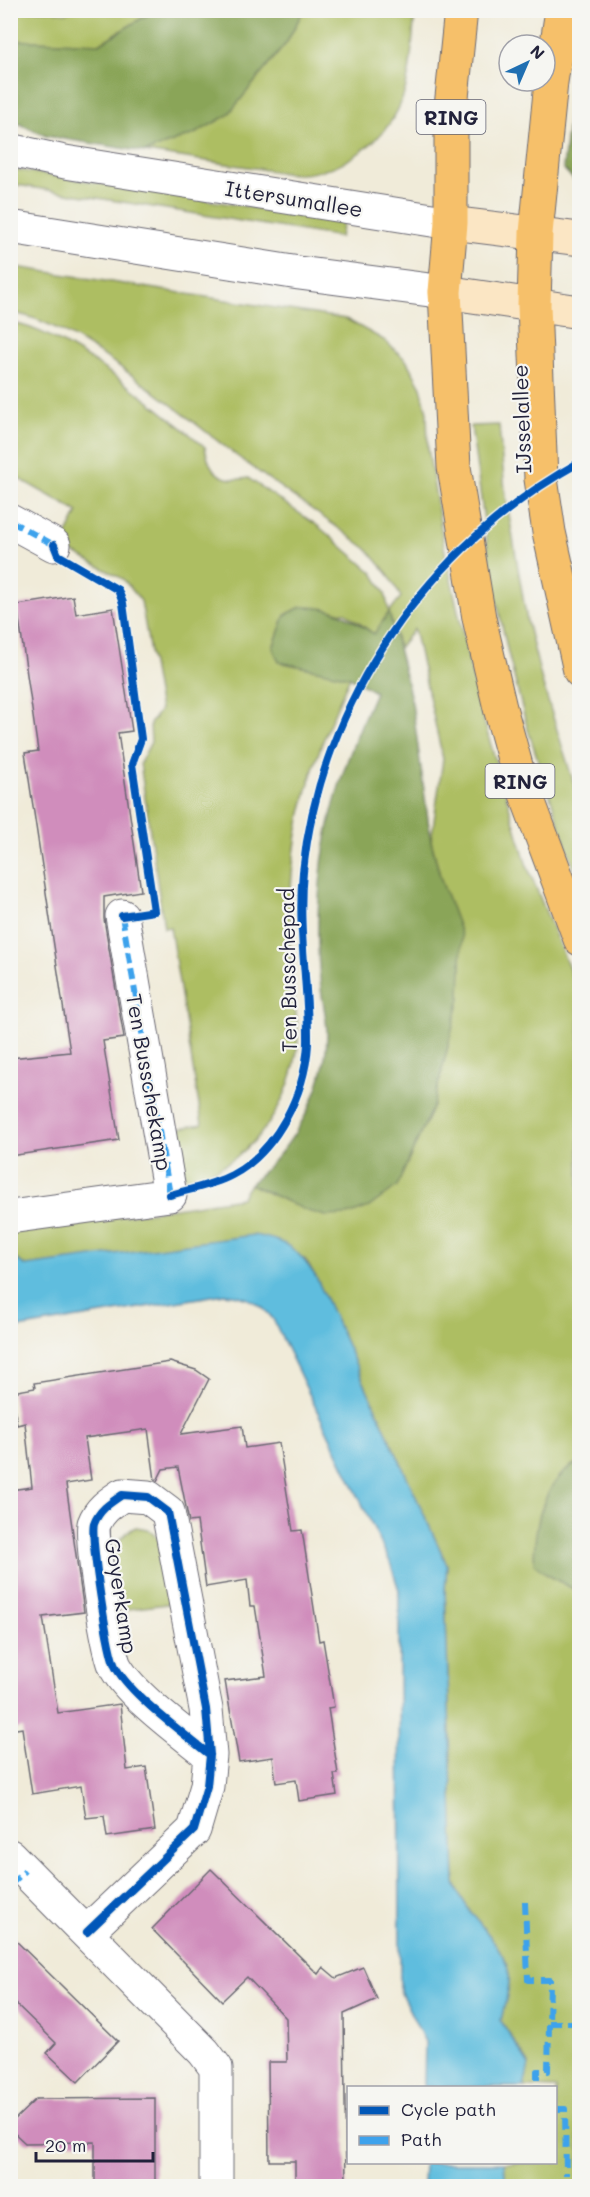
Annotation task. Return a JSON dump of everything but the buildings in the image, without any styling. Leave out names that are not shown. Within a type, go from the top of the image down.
[{"type":"main road","name":"RING","points":[[461,10],[451,107],[451,223],[446,292],[454,467],[479,618],[518,773],[579,939]]},
{"type":"main road","name":"IJsselallee","points":[[562,10],[536,233],[534,305],[541,479],[556,566],[579,672]]},
{"type":"main road","name":"Ittersumallee","points":[[451,223],[579,239]]},
{"type":"main road","points":[[446,292],[579,312]]},
{"type":"street","name":"Ittersumallee","points":[[10,150],[65,162],[451,223]]},
{"type":"street","points":[[10,227],[299,273],[446,292]]},
{"type":"street","points":[[10,521],[54,545]]},
{"type":"street","name":"Ten Busschekamp","points":[[10,1217],[170,1195],[122,916]]},
{"type":"street","name":"Goyerkamp","points":[[87,1932],[194,1830],[207,1786],[210,1755],[206,1709],[168,1512],[148,1497],[122,1495],[105,1506],[93,1526],[106,1640],[116,1668],[148,1704],[210,1755]]},
{"type":"street","points":[[16,1871],[87,1932],[204,2052],[216,2068],[216,2187]]},
{"type":"green space","points":[[46,10],[66,13],[73,10],[154,11],[99,44],[11,40],[11,11]]},
{"type":"green space","points":[[154,11],[303,11],[287,42],[228,115],[194,134],[145,152],[46,136],[11,120],[11,40],[99,44]]},
{"type":"green space","points":[[303,11],[415,11],[411,58],[404,94],[393,119],[372,143],[359,153],[330,168],[299,174],[145,152],[194,134],[228,115],[287,42]]},
{"type":"green space","points":[[579,25],[580,186],[563,168]]},
{"type":"green space","points":[[11,169],[343,222],[340,237],[11,184]]},
{"type":"green space","points":[[10,266],[346,319],[384,340],[406,360],[421,387],[427,412],[428,448],[444,547],[477,698],[526,863],[579,993],[579,1462],[571,1466],[546,1574],[579,1592],[579,2186],[506,2186],[504,2164],[557,2164],[557,2086],[524,2086],[529,2064],[501,2021],[509,1986],[506,1963],[493,1940],[467,1907],[455,1883],[445,1590],[447,1565],[316,1277],[305,1259],[26,1266],[17,1260],[11,1261],[11,1227],[38,1229],[241,1198],[250,1184],[288,1202],[397,1185],[433,1106],[460,998],[441,880],[431,841],[443,759],[414,629],[399,648],[389,613],[374,634],[346,613],[301,607],[285,615],[273,648],[280,661],[350,677],[315,764],[297,832],[290,903],[290,934],[297,1051],[284,1095],[274,1115],[260,1134],[245,1150],[227,1163],[207,1173],[185,1179],[175,1129],[202,1124],[170,927],[164,928],[140,763],[151,742],[150,724],[160,710],[141,601],[123,579],[61,546],[78,512],[11,474],[11,323],[57,340],[112,374],[205,447],[210,464],[218,474],[231,479],[248,478],[318,526],[373,573],[385,593],[389,612],[401,597],[388,574],[367,549],[237,456],[159,395],[95,350],[64,332],[36,319],[11,313]]},
{"type":"green space","points":[[499,425],[505,491],[527,621],[543,685],[579,800],[579,883],[527,727],[492,578],[471,426]]},
{"type":"green space","points":[[301,607],[332,610],[374,634],[389,612],[412,703],[431,841],[441,880],[462,936],[460,998],[433,1106],[397,1186],[369,1207],[348,1215],[326,1216],[307,1211],[250,1184],[266,1169],[293,1136],[314,1098],[321,1077],[327,1034],[318,950],[318,910],[323,859],[339,785],[375,692],[350,677],[279,662],[273,648],[285,615]]},
{"type":"green space","points":[[579,1462],[579,1592],[546,1574],[534,1564],[534,1549],[538,1520],[549,1493],[566,1470]]},
{"type":"green space","points":[[136,1527],[147,1529],[163,1542],[173,1603],[122,1610],[114,1574],[114,1552],[125,1534]]},
{"type":"water","points":[[253,1235],[275,1240],[290,1247],[303,1259],[316,1277],[447,1565],[445,1590],[455,1883],[467,1907],[493,1940],[506,1963],[509,1986],[501,2021],[529,2065],[524,2086],[424,2086],[425,2042],[400,1991],[399,1590],[390,1562],[273,1319],[263,1308],[252,1301],[224,1294],[11,1329],[11,1261],[17,1260],[26,1266]]},
{"type":"water","points":[[424,2164],[504,2164],[506,2186],[423,2186]]},
{"type":"marked path","points":[[10,521],[54,545]]},
{"type":"marked path","points":[[122,916],[170,1195]]},
{"type":"marked path","points":[[10,1885],[25,1871]]},
{"type":"marked path","points":[[525,1902],[528,1980],[550,1980],[548,2071],[537,2071],[537,2086]]},
{"type":"marked path","points":[[549,2023],[580,2023]]},
{"type":"marked path","points":[[557,2109],[565,2109],[566,2175]]},
{"type":"cycle path","name":"Ten Busschepad","points":[[170,1195],[217,1182],[248,1164],[275,1136],[294,1101],[306,1063],[308,1044],[301,915],[303,872],[314,809],[332,747],[358,689],[391,634],[430,583],[475,537],[525,496],[580,462]]},
{"type":"cycle path","points":[[54,545],[58,555],[118,590],[123,603],[141,739],[132,764],[154,911],[122,916]]},
{"type":"cycle path","points":[[87,1932],[194,1830],[207,1786],[210,1755],[206,1709],[168,1512],[148,1497],[122,1495],[102,1511],[96,1519],[93,1533],[104,1620],[116,1668],[134,1691],[210,1755]]}]
